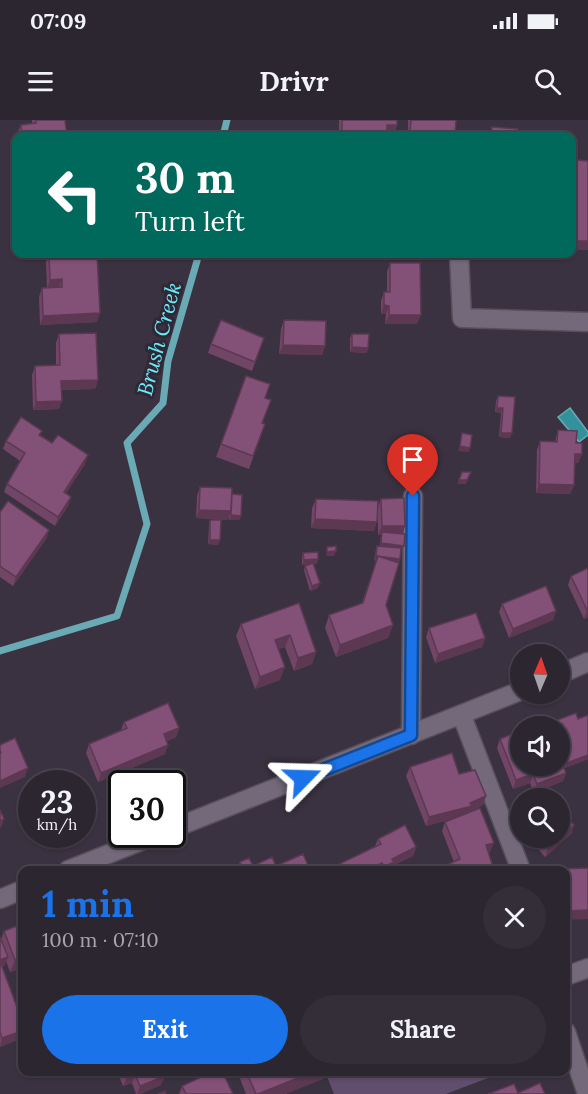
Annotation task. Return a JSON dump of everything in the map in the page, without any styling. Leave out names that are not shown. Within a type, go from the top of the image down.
[{"type":"street","points":[[459,258],[462,318],[588,322]]},
{"type":"street","points":[[411,735],[413,496]]},
{"type":"street","points":[[570,670],[588,662]]},
{"type":"street","points":[[186,823],[510,695]]},
{"type":"street","points":[[462,716],[518,866]]},
{"type":"street","points":[[78,866],[124,848]]},
{"type":"street","points":[[0,899],[18,892]]},
{"type":"street","points":[[570,975],[588,968]]},
{"type":"street","points":[[570,1044],[587,1094]]},
{"type":"shaded area","points":[[327,1076],[493,1076],[446,1094],[334,1094]]},
{"type":"water","points":[[570,408],[588,432],[588,435],[579,442],[558,417]]},
{"type":"building","points":[[36,120],[65,120],[66,132],[22,132],[21,125],[36,123]]},
{"type":"building","points":[[342,120],[397,120],[397,125],[387,125],[387,132],[342,132]]},
{"type":"building","points":[[411,120],[456,120],[455,132],[410,132]]},
{"type":"building","points":[[492,127],[518,129],[518,132],[491,132]]},
{"type":"building","points":[[577,160],[588,161],[588,241],[576,241]]},
{"type":"building","points":[[49,258],[97,258],[100,313],[43,316],[42,288],[62,287],[62,279],[50,280]]},
{"type":"building","points":[[390,263],[420,263],[421,315],[389,315],[389,306],[384,305],[384,292],[390,292]]},
{"type":"building","points":[[221,320],[264,338],[255,362],[211,344]]},
{"type":"building","points":[[284,320],[326,321],[325,346],[283,345]]},
{"type":"building","points":[[96,333],[98,380],[61,381],[62,401],[36,402],[35,366],[60,365],[59,334]]},
{"type":"building","points":[[352,334],[369,334],[368,348],[352,347]]},
{"type":"building","points":[[246,376],[270,384],[265,398],[271,400],[253,456],[221,444]]},
{"type":"building","points":[[498,396],[515,397],[512,433],[501,433],[503,408],[497,408]]},
{"type":"building","points":[[21,417],[42,431],[39,435],[52,443],[58,435],[88,455],[64,492],[71,497],[58,517],[7,484],[25,453],[6,441]]},
{"type":"building","points":[[558,430],[577,431],[576,443],[582,443],[582,454],[575,454],[574,485],[539,484],[540,441],[557,442]]},
{"type":"building","points":[[462,433],[472,435],[470,448],[460,446]]},
{"type":"building","points":[[462,472],[471,472],[467,480],[459,480]]},
{"type":"building","points":[[200,487],[232,488],[231,511],[199,510]]},
{"type":"building","points":[[232,494],[242,495],[241,516],[231,515]]},
{"type":"building","points":[[404,498],[405,526],[382,526],[381,499]]},
{"type":"building","points":[[316,499],[378,501],[377,522],[315,519]]},
{"type":"building","points":[[8,501],[49,530],[16,577],[0,566],[0,512]]},
{"type":"building","points":[[210,520],[221,520],[220,540],[210,540]]},
{"type":"building","points":[[382,532],[405,534],[404,546],[381,543]]},
{"type":"building","points":[[336,546],[336,551],[327,552],[327,547]]},
{"type":"building","points":[[377,546],[401,548],[400,559],[376,556]]},
{"type":"building","points":[[318,552],[318,559],[304,560],[303,553]]},
{"type":"building","points":[[378,556],[399,563],[386,605],[393,625],[340,645],[329,615],[363,603]]},
{"type":"building","points":[[313,563],[320,583],[312,586],[305,566]]},
{"type":"building","points":[[588,568],[588,610],[587,610],[571,576]]},
{"type":"building","points":[[546,586],[556,611],[513,629],[502,604]]},
{"type":"building","points":[[299,603],[316,652],[298,658],[290,635],[275,640],[285,667],[260,677],[241,624]]},
{"type":"building","points":[[476,613],[485,638],[438,654],[429,628]]},
{"type":"building","points":[[168,703],[179,728],[164,734],[168,745],[101,773],[89,744],[127,728],[124,722]]},
{"type":"building","points":[[576,713],[578,719],[588,715],[588,755],[570,762],[570,716],[568,716]]},
{"type":"building","points":[[510,735],[510,765],[500,739]]},
{"type":"building","points":[[15,738],[28,768],[18,770],[18,773],[0,781],[0,745]]},
{"type":"building","points":[[452,753],[459,774],[475,770],[486,796],[470,803],[472,806],[429,817],[410,767]]},
{"type":"building","points":[[514,776],[527,776],[516,780]]},
{"type":"building","points":[[534,776],[558,776],[537,784]]},
{"type":"building","points":[[480,808],[494,843],[486,845],[493,866],[444,866],[460,859],[445,822]]},
{"type":"building","points":[[405,825],[416,847],[392,859],[394,862],[386,866],[382,863],[376,866],[335,866],[381,844],[378,839]]},
{"type":"building","points":[[303,854],[308,866],[276,866]]},
{"type":"building","points":[[272,857],[276,866],[253,866]]},
{"type":"building","points":[[249,858],[253,866],[242,866],[240,862]]},
{"type":"building","points":[[588,868],[588,910],[570,911],[570,869]]},
{"type":"building","points":[[18,926],[18,959],[15,960],[4,931]]},
{"type":"building","points":[[0,937],[8,957],[0,960]]},
{"type":"building","points":[[0,961],[18,1010],[18,1032],[2,1038],[0,1032]]},
{"type":"building","points":[[136,1076],[165,1076],[140,1086]]},
{"type":"building","points":[[203,1076],[224,1076],[233,1094],[186,1094],[182,1086]]},
{"type":"building","points":[[248,1076],[303,1076],[258,1094]]},
{"type":"building","points":[[540,1083],[545,1094],[488,1094],[514,1084],[518,1093]]},
{"type":"waterway","name":"Brush Creek","points":[[224,132],[227,120]]},
{"type":"waterway","name":"Brush Creek","points":[[0,651],[117,616],[147,524],[127,443],[163,403],[168,361],[198,258]]},
{"type":"route","points":[[303,778],[411,735],[413,496]]}]
